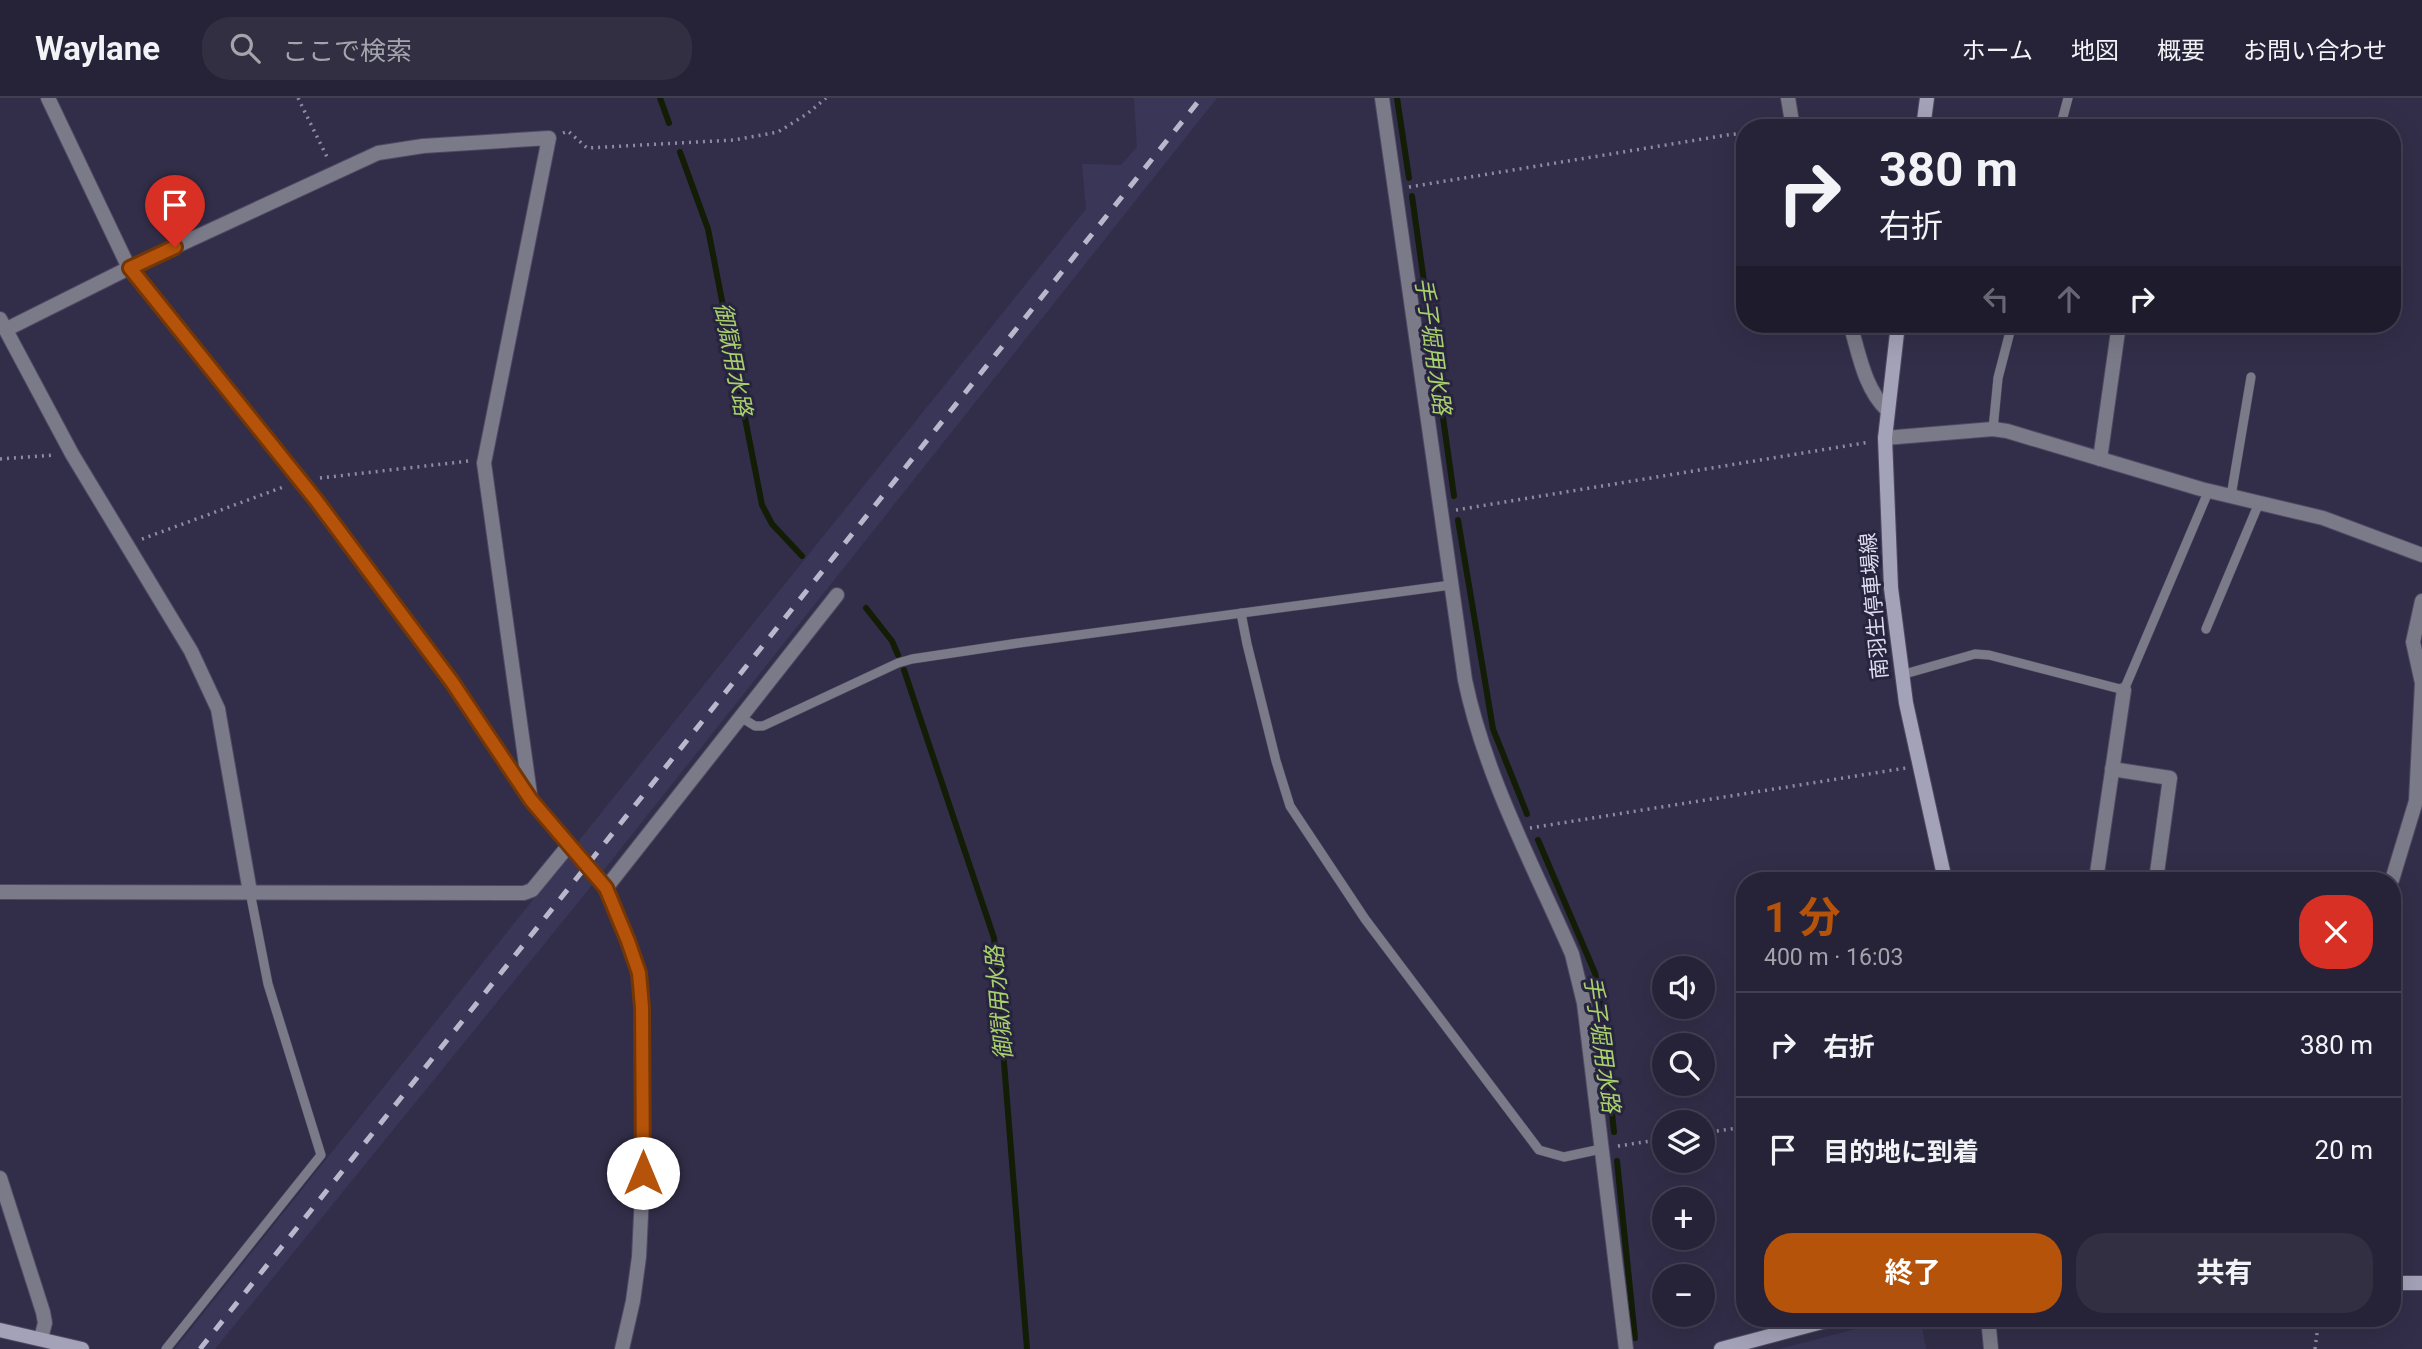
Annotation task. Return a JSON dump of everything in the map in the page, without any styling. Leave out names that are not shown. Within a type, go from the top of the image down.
[{"type":"main road","points":[[1924,119],[1927,98]]},
{"type":"main road","name":"南羽生停車場線","points":[[1897,333],[1885,438],[1891,588],[1901,675],[1943,872]]},
{"type":"main road","points":[[2401,1283],[2422,1283]]},
{"type":"main road","points":[[1721,1349],[1803,1327]]},
{"type":"main road","points":[[0,1330],[82,1349]]},
{"type":"street","points":[[48,98],[130,268],[300,480],[452,682],[531,800],[606,888],[639,973],[642,1007],[643,1173],[639,1257],[634,1301],[622,1349]]},
{"type":"street","points":[[1382,98],[1472,715],[1493,775],[1572,954],[1578,976],[1626,1349]]},
{"type":"street","points":[[1788,98],[1792,119]]},
{"type":"street","points":[[250,892],[218,709],[191,651],[72,454],[3,324],[378,153],[423,146],[549,138],[485,459],[531,800]]},
{"type":"street","points":[[1853,333],[1869,386],[1887,411]]},
{"type":"street","points":[[2101,459],[2118,333]]},
{"type":"street","points":[[1885,438],[1993,429],[2007,431],[2209,490],[2323,518],[2422,555]]},
{"type":"street","points":[[606,888],[837,595]]},
{"type":"street","points":[[2394,872],[2416,801],[2422,683],[2413,642],[2422,601]]},
{"type":"street","points":[[2097,872],[2124,690]]},
{"type":"street","points":[[2112,769],[2170,778],[2157,872]]},
{"type":"street","points":[[0,892],[524,893],[532,890],[569,845]]},
{"type":"street","points":[[0,1178],[43,1312],[45,1323],[41,1338]]},
{"type":"street","points":[[1989,1327],[1991,1349]]},
{"type":"lane","points":[[2062,119],[2068,98]]},
{"type":"lane","points":[[1993,429],[1998,378],[2009,333]]},
{"type":"lane","points":[[2231,496],[2251,377]]},
{"type":"lane","points":[[1901,675],[1975,654],[1989,655],[2124,690],[2209,490]]},
{"type":"lane","points":[[2206,629],[2259,503]]},
{"type":"lane","points":[[742,718],[755,726],[763,726],[898,663],[912,660],[1451,585]]},
{"type":"lane","points":[[1241,613],[1272,748],[1290,806],[1366,919],[1539,1150],[1564,1157],[1601,1149]]},
{"type":"lane","points":[[166,1349],[321,1155],[268,985],[250,892]]},
{"type":"path","points":[[298,98],[335,174]]},
{"type":"path","points":[[549,138],[568,131],[587,149],[734,140],[778,132],[826,98]]},
{"type":"path","points":[[1395,189],[1736,134]]},
{"type":"path","points":[[1441,513],[1885,438]]},
{"type":"path","points":[[0,459],[72,454]]},
{"type":"path","points":[[127,545],[300,480],[485,459]]},
{"type":"path","points":[[1519,833],[1536,826],[1862,776],[1918,764]]},
{"type":"path","points":[[1715,1131],[1736,1128]]},
{"type":"path","points":[[1601,1149],[1652,1141]]},
{"type":"path","points":[[2315,1349],[2318,1327]]},
{"type":"shaded area","points":[[1134,98],[1217,98],[603,871],[577,843],[1086,209],[1082,164],[1121,165],[1137,147]]},
{"type":"shaded area","points":[[567,857],[577,860],[593,884],[215,1349],[175,1349]]},
{"type":"shaded area","points":[[1863,1327],[1922,1327],[1926,1349],[1779,1349]]},
{"type":"waterway","name":"御獄用水路","points":[[660,98],[669,123]]},
{"type":"waterway","name":"手子堀用水路","points":[[1397,98],[1409,178]]},
{"type":"waterway","name":"御獄用水路","points":[[680,152],[708,229],[762,505],[772,524],[802,556]]},
{"type":"waterway","name":"手子堀用水路","points":[[1412,196],[1454,496]]},
{"type":"waterway","name":"手子堀用水路","points":[[1458,520],[1493,729],[1527,814]]},
{"type":"waterway","name":"御獄用水路","points":[[866,608],[892,641],[898,655]]},
{"type":"waterway","name":"御獄用水路","points":[[904,670],[994,938],[1027,1349]]},
{"type":"waterway","name":"手子堀用水路","points":[[1538,840],[1595,973],[1614,1132]]},
{"type":"waterway","name":"手子堀用水路","points":[[1617,1161],[1635,1338]]},
{"type":"railway","points":[[200,1349],[1201,98]]},
{"type":"route","points":[[175,247],[130,268],[316,500],[452,682],[531,800],[606,888],[639,973],[642,1007],[643,1173]]}]
